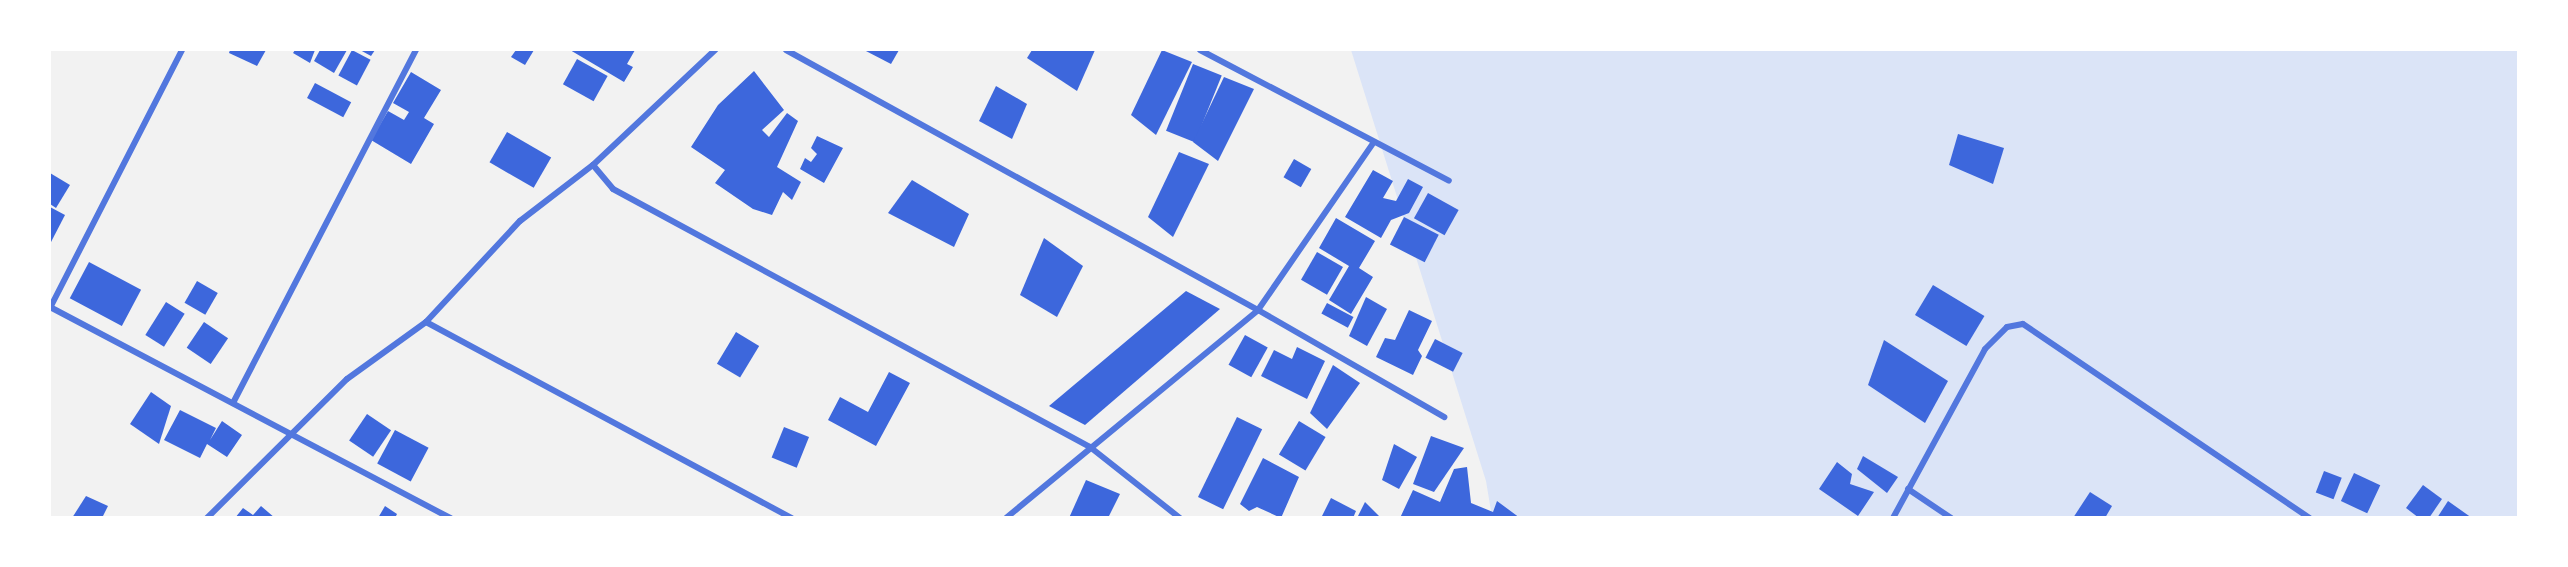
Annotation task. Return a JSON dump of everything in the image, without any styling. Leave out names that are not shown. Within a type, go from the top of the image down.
[{"type":"street","points":[[182,50],[50,308],[451,518]]},
{"type":"street","points":[[233,403],[416,50]]},
{"type":"street","points":[[207,518],[347,379],[426,322],[513,228],[593,165],[715,50]]},
{"type":"street","points":[[786,50],[1258,310],[1444,417]]},
{"type":"street","points":[[1200,50],[1449,181]]},
{"type":"street","points":[[1005,518],[1258,310],[1374,142]]},
{"type":"street","points":[[593,165],[613,189],[1090,447],[1180,518]]},
{"type":"street","points":[[426,322],[792,518]]},
{"type":"street","points":[[1893,518],[1985,349],[2007,327],[2023,324],[2310,518]]},
{"type":"street","points":[[1908,489],[1951,518]]},
{"type":"shaded area","points":[[1351,50],[2518,50],[2518,517],[1492,517],[1486,481]]},
{"type":"building","points":[[230,50],[266,50],[257,66],[229,53]]},
{"type":"building","points":[[295,50],[315,50],[310,63],[293,53]]},
{"type":"building","points":[[320,50],[347,50],[334,73],[314,61]]},
{"type":"building","points":[[352,50],[371,60],[357,85],[338,76]]},
{"type":"building","points":[[360,50],[375,50],[371,56]]},
{"type":"building","points":[[516,50],[534,50],[525,65],[511,57]]},
{"type":"building","points":[[570,50],[635,50],[627,64],[633,67],[624,82]]},
{"type":"building","points":[[864,50],[899,50],[891,64]]},
{"type":"building","points":[[1032,50],[1095,50],[1077,91],[1027,58]]},
{"type":"building","points":[[1162,50],[1192,62],[1156,135],[1131,115]]},
{"type":"building","points":[[577,59],[608,76],[594,101],[563,84]]},
{"type":"building","points":[[1193,64],[1222,76],[1195,142],[1166,131]]},
{"type":"building","points":[[754,71],[784,110],[762,130],[769,137],[787,113],[798,121],[777,167],[801,182],[792,200],[783,192],[772,215],[753,209],[715,183],[725,170],[691,147],[718,105]]},
{"type":"building","points":[[411,72],[441,90],[424,118],[434,124],[411,164],[371,140],[388,111],[404,120],[409,112],[393,103]]},
{"type":"building","points":[[1224,77],[1254,89],[1218,161],[1193,142]]},
{"type":"building","points":[[315,83],[351,102],[343,117],[307,98]]},
{"type":"building","points":[[996,86],[1027,104],[1012,139],[979,121]]},
{"type":"building","points":[[507,132],[551,157],[534,188],[490,162]]},
{"type":"building","points":[[1958,134],[2004,148],[1993,184],[1949,165]]},
{"type":"building","points":[[817,136],[843,148],[824,183],[800,169],[805,158],[811,162],[817,154],[811,148]]},
{"type":"building","points":[[1179,152],[1209,164],[1173,237],[1148,217]]},
{"type":"building","points":[[1294,159],[1311,169],[1301,187],[1284,177]]},
{"type":"building","points":[[1373,170],[1393,181],[1383,198],[1396,201],[1408,179],[1423,187],[1409,213],[1391,220],[1381,238],[1345,217]]},
{"type":"building","points":[[50,173],[70,185],[56,208],[50,204]]},
{"type":"building","points":[[912,180],[969,214],[954,247],[888,213]]},
{"type":"building","points":[[1428,193],[1459,210],[1445,235],[1414,218]]},
{"type":"building","points":[[50,207],[65,215],[50,244]]},
{"type":"building","points":[[1404,217],[1439,235],[1425,262],[1390,245]]},
{"type":"building","points":[[1336,218],[1375,241],[1359,268],[1373,277],[1351,314],[1329,300],[1349,266],[1319,248]]},
{"type":"building","points":[[1044,238],[1083,266],[1057,317],[1020,295]]},
{"type":"building","points":[[1317,252],[1343,267],[1327,295],[1301,280]]},
{"type":"building","points":[[89,262],[141,290],[122,326],[70,298]]},
{"type":"building","points":[[197,281],[218,293],[205,315],[184,303]]},
{"type":"building","points":[[1933,285],[1984,316],[1966,346],[1915,315]]},
{"type":"building","points":[[1186,291],[1220,309],[1085,425],[1049,406]]},
{"type":"building","points":[[1366,297],[1387,309],[1367,346],[1349,336]]},
{"type":"building","points":[[166,302],[185,314],[164,347],[145,335]]},
{"type":"building","points":[[1327,303],[1353,317],[1348,328],[1321,314]]},
{"type":"building","points":[[1409,310],[1432,321],[1418,350],[1422,356],[1413,375],[1376,357],[1385,338],[1395,340]]},
{"type":"building","points":[[204,322],[228,338],[211,364],[187,348]]},
{"type":"building","points":[[736,332],[759,346],[740,378],[717,364]]},
{"type":"building","points":[[1245,335],[1268,348],[1251,377],[1229,365]]},
{"type":"building","points":[[1435,339],[1463,353],[1453,372],[1425,358]]},
{"type":"building","points":[[1884,340],[1948,381],[1925,423],[1868,385]]},
{"type":"building","points":[[1297,347],[1325,361],[1307,399],[1261,376],[1274,350],[1292,359]]},
{"type":"building","points":[[1333,365],[1360,383],[1327,429],[1310,413]]},
{"type":"building","points":[[889,372],[910,383],[876,446],[828,420],[840,397],[868,412]]},
{"type":"building","points":[[151,392],[171,406],[159,444],[130,424]]},
{"type":"building","points":[[180,410],[216,428],[210,440],[222,421],[242,435],[227,457],[207,444],[200,458],[164,440]]},
{"type":"building","points":[[367,414],[391,430],[373,457],[349,441]]},
{"type":"building","points":[[1237,417],[1262,429],[1223,509],[1198,497]]},
{"type":"building","points":[[1299,421],[1326,437],[1305,470],[1279,454]]},
{"type":"building","points":[[784,427],[809,437],[797,468],[772,458]]},
{"type":"building","points":[[395,430],[429,448],[411,481],[377,464]]},
{"type":"building","points":[[1431,436],[1464,448],[1434,492],[1413,484]]},
{"type":"building","points":[[1394,444],[1417,457],[1399,489],[1382,480]]},
{"type":"building","points":[[1863,456],[1898,477],[1887,493],[1857,469]]},
{"type":"building","points":[[1263,458],[1299,477],[1281,518],[1257,507],[1249,511],[1240,504]]},
{"type":"building","points":[[1837,462],[1852,474],[1850,484],[1874,492],[1858,516],[1819,489]]},
{"type":"building","points":[[1467,467],[1471,503],[1493,512],[1497,501],[1520,518],[1400,518],[1413,490],[1440,502],[1454,469]]},
{"type":"building","points":[[2324,471],[2342,478],[2333,499],[2316,492]]},
{"type":"building","points":[[2354,473],[2380,485],[2367,513],[2341,501]]},
{"type":"building","points":[[1086,480],[1120,494],[1108,518],[1069,518]]},
{"type":"building","points":[[2423,485],[2442,499],[2429,518],[2419,518],[2406,508]]},
{"type":"building","points":[[2090,492],[2112,506],[2105,518],[2073,518]]},
{"type":"building","points":[[86,496],[108,506],[102,518],[72,518]]},
{"type":"building","points":[[1331,498],[1356,511],[1353,518],[1321,518]]},
{"type":"building","points":[[2448,501],[2472,518],[2437,518]]},
{"type":"building","points":[[1365,502],[1381,518],[1357,518]]},
{"type":"building","points":[[261,506],[275,518],[235,518],[243,508],[253,515]]},
{"type":"building","points":[[385,506],[397,514],[395,518],[378,518]]}]
